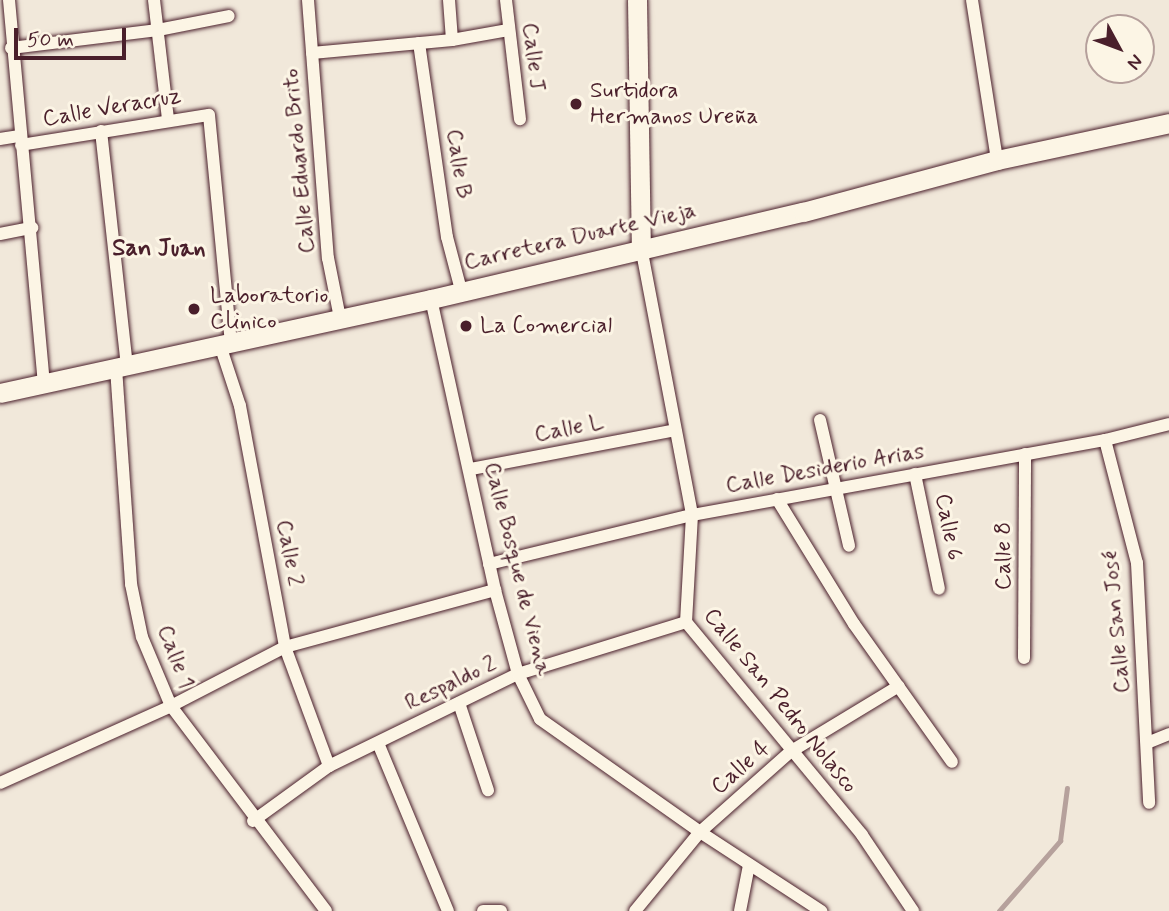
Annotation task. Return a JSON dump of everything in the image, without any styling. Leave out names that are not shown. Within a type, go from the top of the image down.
[{"type":"main road","points":[[637,0],[641,247]]},
{"type":"main road","name":"Carretera Duarte Vieja","points":[[0,393],[431,299],[641,247],[803,212],[996,160],[1169,125]]},
{"type":"street","points":[[9,0],[4,25],[11,48],[32,228],[44,384]]},
{"type":"street","points":[[154,0],[169,119]]},
{"type":"street","name":"Calle Eduardo Brito","points":[[308,0],[328,258],[340,318]]},
{"type":"street","points":[[449,0],[452,40]]},
{"type":"street","name":"Calle J","points":[[506,0],[520,119]]},
{"type":"street","points":[[972,0],[996,160]]},
{"type":"street","points":[[11,48],[158,30],[229,16]]},
{"type":"street","points":[[312,53],[452,40],[508,30]]},
{"type":"street","name":"Calle B","points":[[419,43],[447,237],[461,290]]},
{"type":"street","name":"Calle Veracruz","points":[[0,139],[21,141],[209,115]]},
{"type":"street","name":"Calle 2","points":[[209,115],[226,343],[285,647],[329,766]]},
{"type":"street","name":"Calle 1","points":[[101,131],[122,366],[131,584],[142,636],[171,706],[253,821],[326,911]]},
{"type":"street","points":[[0,234],[32,228]]},
{"type":"street","name":"Calle San Pedro Nolasco","points":[[641,247],[692,515],[686,622],[790,752],[862,835],[914,911]]},
{"type":"street","name":"Calle Bosque de Viena","points":[[431,299],[471,469],[495,590],[518,674],[540,719],[699,832],[821,911]]},
{"type":"street","points":[[820,420],[849,546]]},
{"type":"street","name":"Calle Desiderio Arias","points":[[489,564],[692,515],[1105,440],[1169,424]]},
{"type":"street","name":"Calle L","points":[[471,469],[675,430]]},
{"type":"street","name":"Calle San José","points":[[1105,440],[1137,563],[1149,803]]},
{"type":"street","name":"Calle 8","points":[[1024,658],[1025,454]]},
{"type":"street","name":"Calle 6","points":[[915,474],[939,589]]},
{"type":"street","points":[[777,499],[854,624],[952,762]]},
{"type":"street","points":[[0,783],[171,706],[285,647],[495,590]]},
{"type":"street","name":"Respaldo 2","points":[[253,821],[329,766],[518,674],[686,622]]},
{"type":"street","name":"Calle 4","points":[[635,911],[699,832],[790,752],[899,686]]},
{"type":"street","points":[[459,703],[488,790]]},
{"type":"street","points":[[1147,743],[1169,734]]},
{"type":"street","points":[[378,743],[448,911]]},
{"type":"street","points":[[740,911],[748,865]]},
{"type":"street","points":[[483,911],[500,911]]},
{"type":"waterway","points":[[999,911],[1060,841],[1067,788]]},
{"type":"place","name":"Surtidora Hermanos Ureña","points":[[576,104]]},
{"type":"place","name":"Laboratorio Clinico","points":[[194,309]]},
{"type":"place","name":"La Comercial","points":[[466,326]]},
{"type":"district","name":"San Juan","points":[[159,249]]}]
